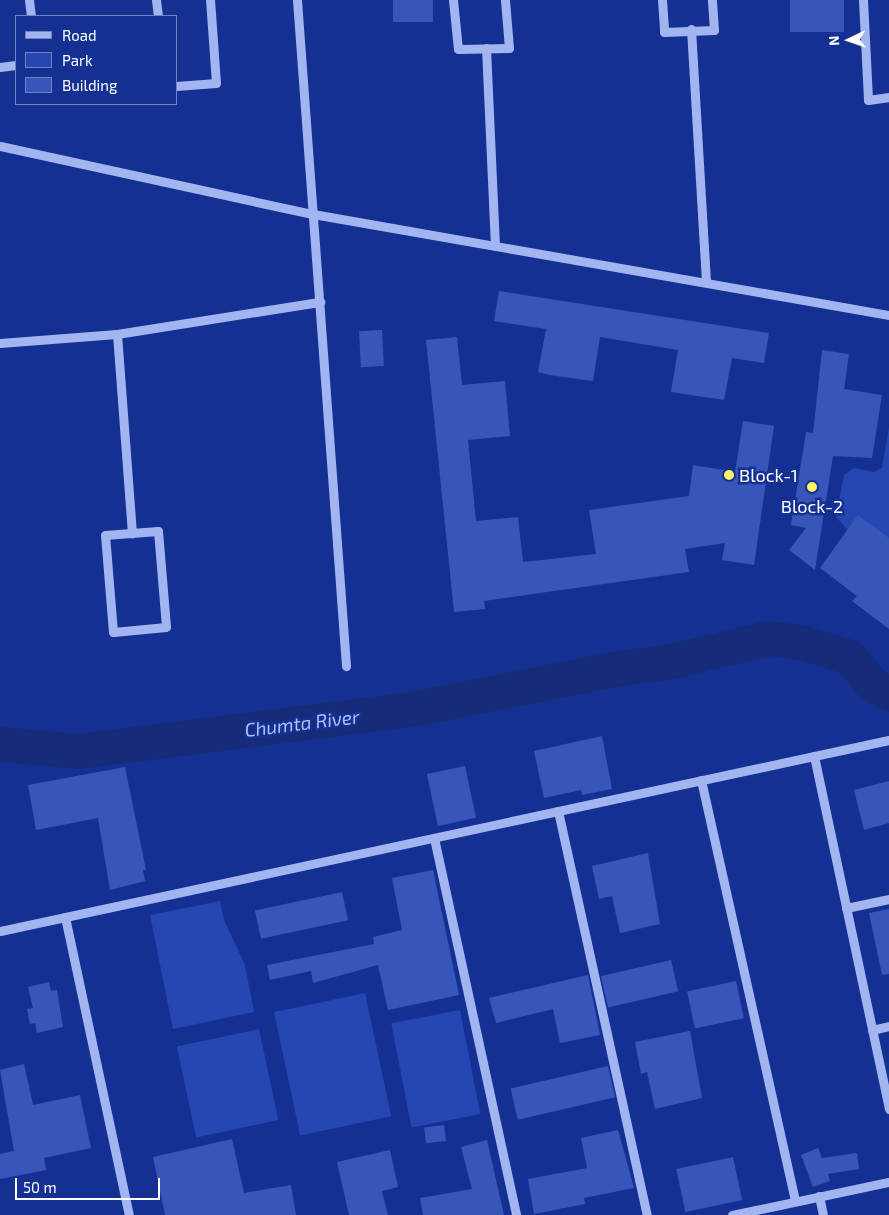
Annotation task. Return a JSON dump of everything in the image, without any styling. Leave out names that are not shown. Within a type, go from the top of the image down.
[{"type":"street","points":[[29,0],[30,15]]},
{"type":"street","points":[[156,0],[158,15]]},
{"type":"street","points":[[178,86],[216,83],[210,0]]},
{"type":"street","points":[[297,0],[346,666]]},
{"type":"street","points":[[453,0],[458,49],[509,48],[505,0]]},
{"type":"street","points":[[662,0],[664,32],[690,29],[714,30],[712,0]]},
{"type":"street","points":[[863,0],[868,100],[889,97]]},
{"type":"street","points":[[690,29],[706,282]]},
{"type":"street","points":[[486,48],[495,246]]},
{"type":"street","points":[[0,66],[15,65]]},
{"type":"street","points":[[0,146],[313,214],[889,315]]},
{"type":"street","points":[[0,343],[117,334],[320,302]]},
{"type":"street","points":[[117,334],[132,533]]},
{"type":"street","points":[[158,531],[166,627],[113,632],[105,535],[132,533],[158,531]]},
{"type":"street","points":[[0,931],[889,740]]},
{"type":"street","points":[[814,756],[889,1110]]},
{"type":"street","points":[[701,780],[795,1201]]},
{"type":"street","points":[[558,811],[646,1215]]},
{"type":"street","points":[[434,838],[516,1215]]},
{"type":"street","points":[[846,908],[889,899]]},
{"type":"street","points":[[65,917],[129,1215]]},
{"type":"street","points":[[872,1030],[889,1026]]},
{"type":"street","points":[[732,1215],[889,1182]]},
{"type":"street","points":[[819,1196],[823,1215]]},
{"type":"green space","points":[[889,427],[889,545],[848,530],[836,517],[844,475],[854,468],[874,472],[882,468]]},
{"type":"green space","points":[[220,901],[224,920],[245,965],[254,1012],[173,1029],[150,915]]},
{"type":"green space","points":[[365,993],[391,1116],[300,1136],[274,1012]]},
{"type":"green space","points":[[460,1010],[480,1114],[412,1127],[391,1023]]},
{"type":"green space","points":[[259,1029],[278,1120],[196,1137],[177,1046]]},
{"type":"building","points":[[393,0],[433,0],[433,22],[393,22]]},
{"type":"building","points":[[790,0],[844,0],[844,32],[790,32]]},
{"type":"building","points":[[499,291],[769,333],[764,363],[732,358],[724,400],[671,392],[678,350],[600,337],[593,381],[549,375],[538,372],[546,329],[494,321]]},
{"type":"building","points":[[382,330],[384,366],[361,367],[359,331]]},
{"type":"building","name":"Block-1","points":[[457,337],[462,385],[505,381],[510,436],[468,440],[476,521],[518,517],[523,562],[596,554],[589,510],[689,496],[693,465],[735,472],[743,421],[774,426],[754,565],[722,560],[725,543],[685,549],[689,572],[484,601],[485,609],[454,612],[426,340]]},
{"type":"building","name":"Block-2","points":[[822,350],[849,354],[844,389],[882,395],[872,458],[833,456],[815,570],[789,550],[806,528],[791,525],[806,432],[813,433]]},
{"type":"building","points":[[858,515],[889,538],[889,629],[852,601],[857,596],[820,568]]},
{"type":"building","points":[[602,736],[612,789],[582,795],[581,790],[544,798],[534,751]]},
{"type":"building","points":[[465,766],[476,818],[438,826],[427,774]]},
{"type":"building","points":[[125,767],[146,870],[143,870],[145,881],[110,890],[98,818],[36,830],[28,785]]},
{"type":"building","points":[[889,781],[889,823],[864,830],[854,790]]},
{"type":"building","points":[[648,853],[660,924],[620,933],[612,896],[599,899],[592,866]]},
{"type":"building","points":[[433,870],[459,995],[388,1010],[378,965],[313,983],[311,971],[270,980],[267,965],[374,944],[373,937],[402,930],[392,878]]},
{"type":"building","points":[[342,892],[348,920],[261,939],[255,911]]},
{"type":"building","points":[[889,909],[889,974],[882,975],[869,913]]},
{"type":"building","points":[[671,960],[678,991],[608,1007],[601,976]]},
{"type":"building","points":[[588,975],[600,1035],[560,1043],[553,1009],[496,1023],[489,998]]},
{"type":"building","points":[[736,981],[744,1018],[695,1029],[687,991]]},
{"type":"building","points":[[49,982],[51,991],[57,990],[63,1027],[37,1033],[35,1023],[30,1024],[27,1009],[33,1008],[28,987]]},
{"type":"building","points":[[690,1031],[702,1098],[655,1109],[647,1072],[641,1074],[635,1042]]},
{"type":"building","points":[[24,1064],[33,1105],[80,1095],[91,1148],[44,1158],[46,1170],[0,1179],[0,1154],[14,1151],[0,1070]]},
{"type":"building","points":[[608,1066],[615,1097],[518,1120],[511,1088]]},
{"type":"building","points":[[444,1125],[446,1141],[426,1143],[424,1127]]},
{"type":"building","points":[[618,1130],[634,1188],[584,1198],[585,1204],[534,1214],[528,1179],[587,1168],[581,1138]]},
{"type":"building","points":[[232,1139],[244,1193],[291,1185],[296,1215],[165,1215],[153,1157]]},
{"type":"building","points":[[487,1140],[504,1215],[423,1215],[420,1198],[472,1189],[461,1147]]},
{"type":"building","points":[[818,1148],[822,1158],[857,1153],[859,1169],[828,1174],[830,1181],[813,1187],[801,1155]]},
{"type":"building","points":[[390,1150],[398,1187],[382,1191],[388,1215],[349,1215],[337,1162]]},
{"type":"building","points":[[733,1157],[742,1200],[685,1212],[676,1169]]},
{"type":"waterway","name":"Chumta River","points":[[0,744],[78,751],[412,709],[619,668],[672,661],[768,638],[801,642],[850,657],[870,682],[889,694]]},
{"type":"place","name":"Block-1","points":[[729,475]]},
{"type":"place","name":"Block-2","points":[[812,487]]}]
